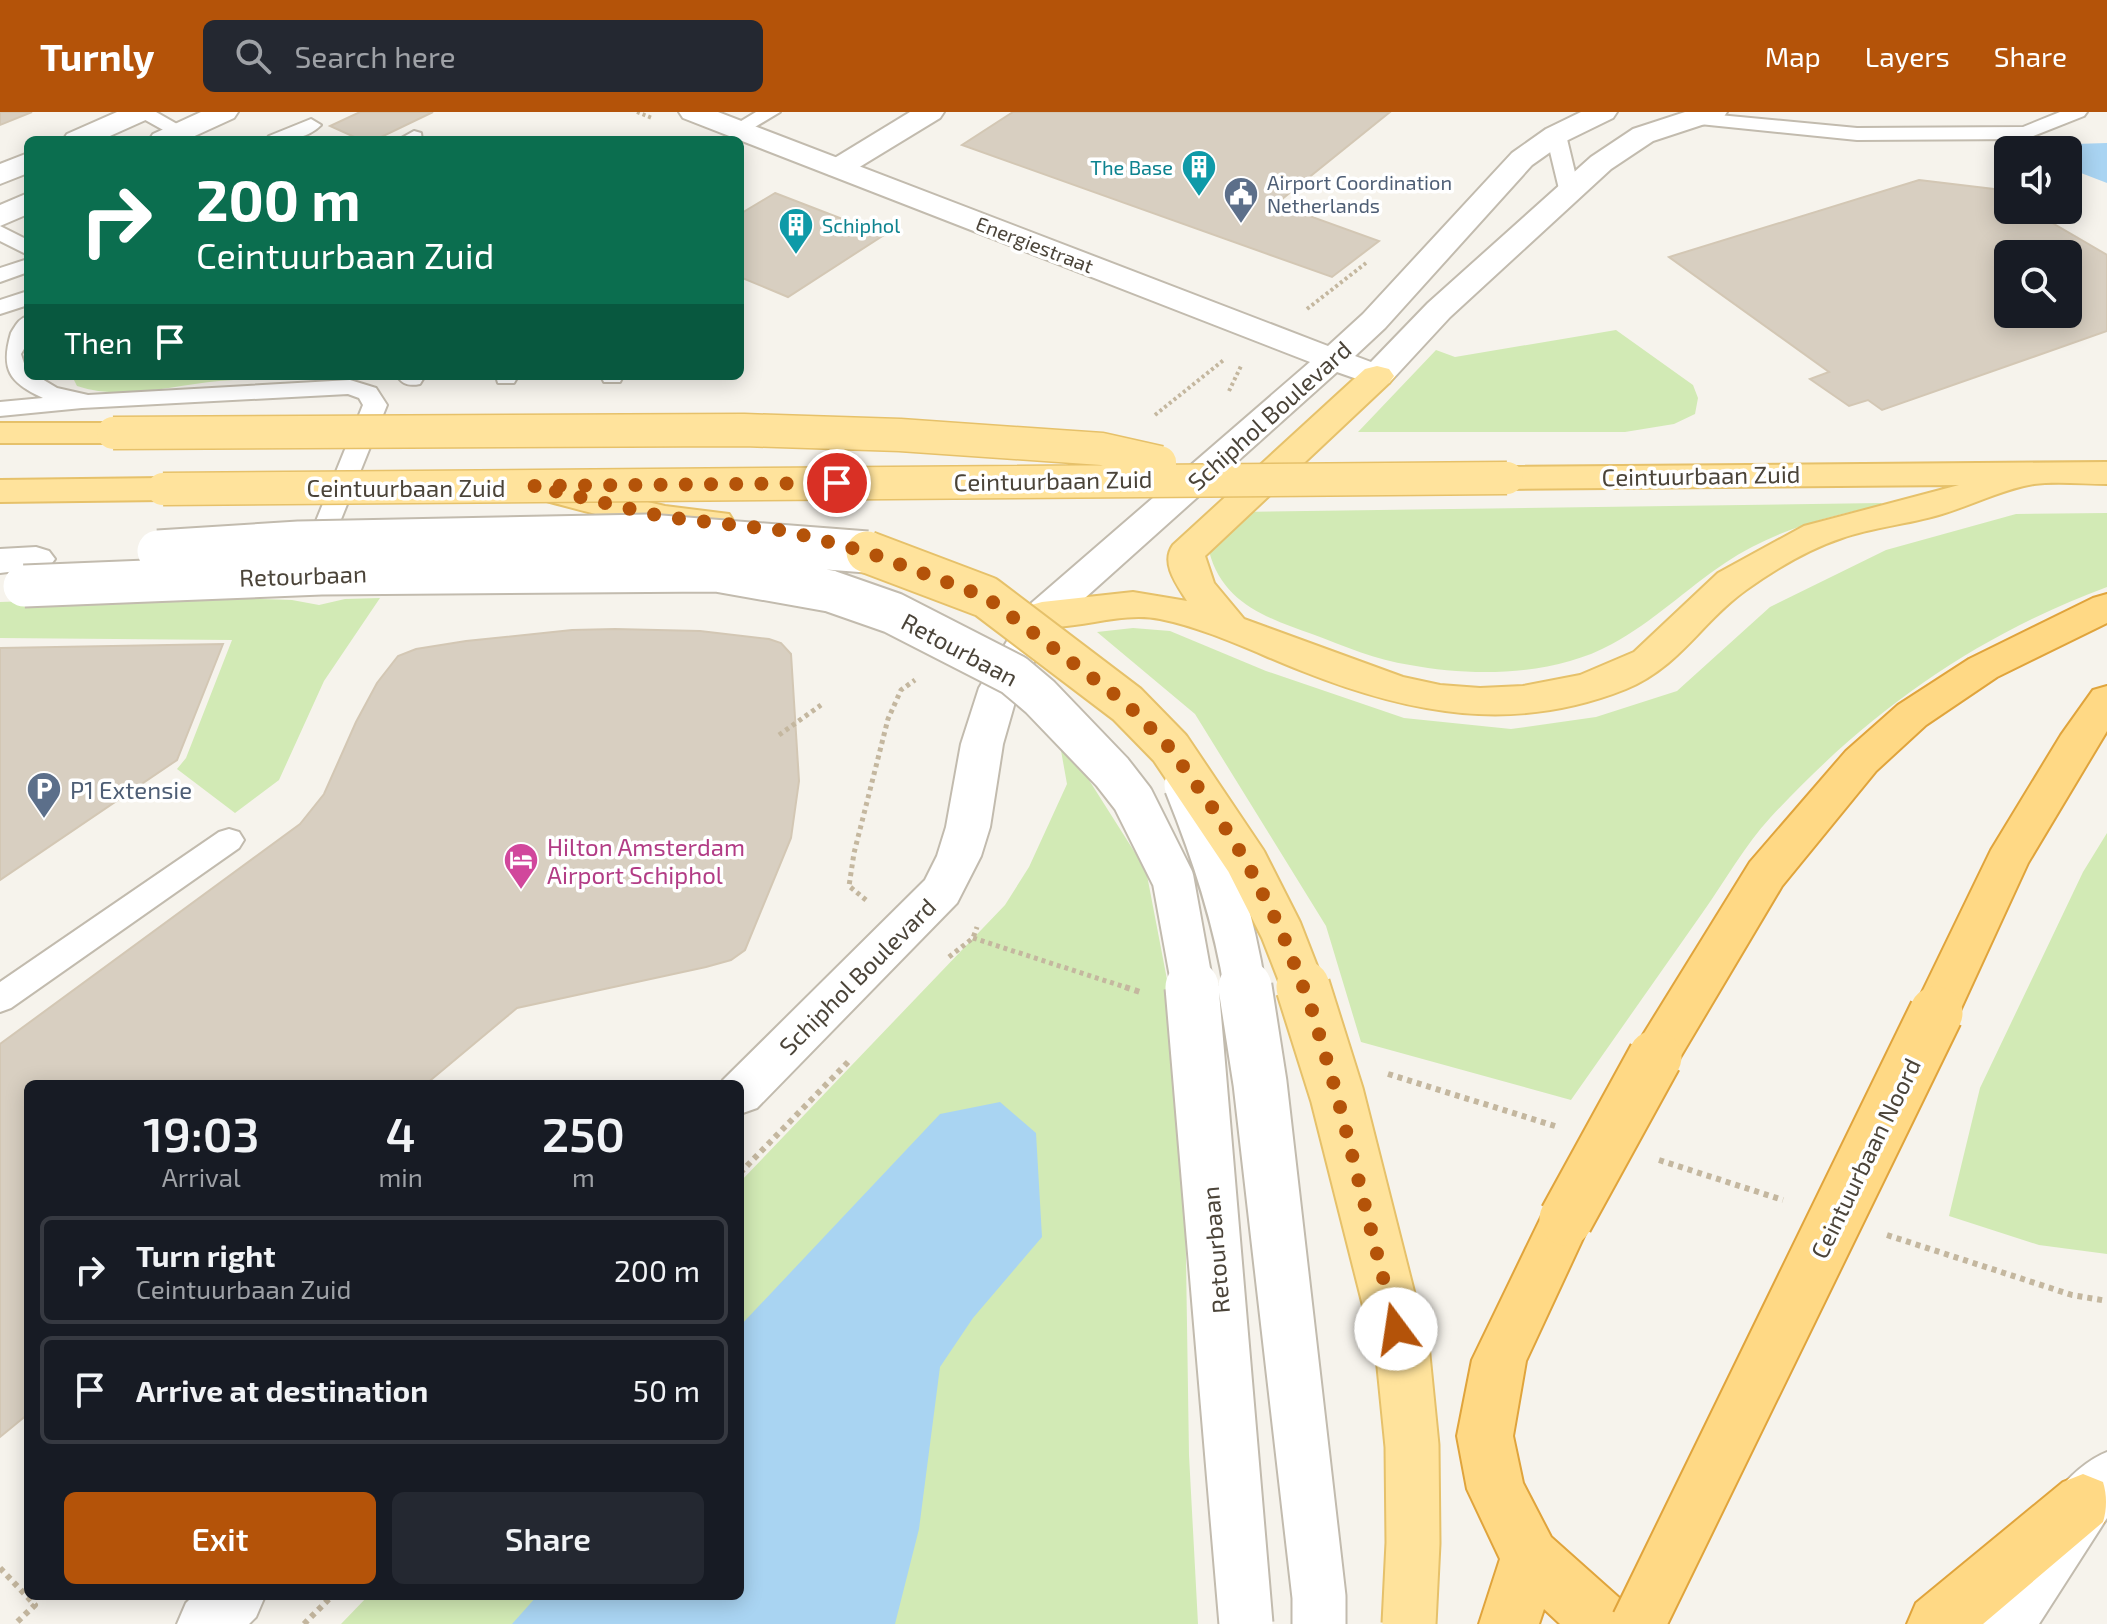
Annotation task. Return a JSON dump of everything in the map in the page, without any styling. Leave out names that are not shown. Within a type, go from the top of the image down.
[{"type":"highway","points":[[1604,1624],[1530,1557],[1496,1489],[1485,1436],[1499,1360],[1566,1219],[1655,1057],[1766,874],[1861,761],[1912,715],[1983,668],[2107,607]]},
{"type":"highway","name":"Ceintuurbaan Noord","points":[[1638,1624],[2007,861],[2076,745],[2107,700]]},
{"type":"highway","points":[[1937,1624],[2095,1490]]},
{"type":"highway","points":[[1509,1624],[1530,1557]]},
{"type":"main road","points":[[1230,627],[1194,582],[1187,568],[1186,553],[1377,376]]},
{"type":"main road","points":[[0,433],[744,430],[900,435],[1102,449],[1237,478]]},
{"type":"main road","name":"Ceintuurbaan Zuid","points":[[0,491],[1237,478],[2107,473]]},
{"type":"main road","points":[[1042,615],[1159,606],[1230,627],[1369,680],[1418,694],[1477,702],[1535,698],[1595,684],[1624,674],[1650,659],[1722,589],[1809,538],[1859,521],[1908,512],[2031,474]]},
{"type":"main road","name":"Retourbaan","points":[[533,486],[665,517],[787,531],[867,552],[986,597],[1127,704],[1170,748],[1246,861],[1281,930],[1311,1007],[1337,1095],[1403,1356],[1412,1446],[1413,1543],[1409,1624]]},
{"type":"street","points":[[86,136],[140,112]]},
{"type":"street","points":[[172,136],[224,112]]},
{"type":"street","name":"Energiestraat","points":[[693,112],[1377,376]]},
{"type":"street","points":[[838,168],[930,112]]},
{"type":"street","name":"Schiphol Boulevard","points":[[744,1090],[941,891],[959,856],[968,827],[982,744],[994,701],[1018,651],[1042,615],[1401,294],[1522,159],[1556,135],[1603,112]]},
{"type":"street","name":"Schiphol Boulevard","points":[[1377,376],[1439,310],[1569,189],[1643,135],[1700,115]]},
{"type":"street","points":[[0,175],[24,164]]},
{"type":"street","points":[[15,573],[299,542],[648,535],[867,552]]},
{"type":"street","name":"Retourbaan","points":[[15,573],[717,571],[830,591],[893,613],[981,656],[1014,675],[1040,697],[1087,744],[1133,799],[1173,879],[1182,918],[1199,1058],[1246,1624]]},
{"type":"street","name":"Retourbaan","points":[[1170,748],[1214,857],[1238,941],[1260,1083],[1319,1597],[1319,1624]]},
{"type":"street","points":[[2004,1624],[2095,1490]]},
{"type":"street","points":[[207,1624],[231,1600]]},
{"type":"lane","points":[[140,112],[172,136]]},
{"type":"lane","points":[[738,129],[770,112]]},
{"type":"lane","points":[[1700,115],[1857,134],[2026,133],[2077,112]]},
{"type":"lane","points":[[285,136],[311,125]]},
{"type":"lane","points":[[1556,135],[1569,189]]},
{"type":"lane","points":[[13,216],[24,244]]},
{"type":"lane","points":[[0,276],[24,255]]},
{"type":"lane","points":[[0,307],[24,299]]},
{"type":"lane","points":[[24,330],[10,354],[17,374],[24,378]]},
{"type":"lane","points":[[27,380],[49,393],[350,387],[368,393],[375,405],[313,561]]},
{"type":"lane","points":[[0,409],[73,392]]},
{"type":"lane","points":[[0,999],[229,840]]},
{"type":"path","points":[[779,735],[821,705]]},
{"type":"path","points":[[973,938],[1144,993]]},
{"type":"path","points":[[1381,1072],[1564,1129]]},
{"type":"path","points":[[1655,1159],[1791,1203]]},
{"type":"path","points":[[1882,1233],[2072,1295],[2107,1301]]},
{"type":"path","points":[[0,1568],[24,1593]]},
{"type":"path","points":[[15,1624],[35,1605],[30,1600]]},
{"type":"path","points":[[304,1624],[328,1600]]},
{"type":"green space","points":[[1616,330],[1693,385],[1698,398],[1695,414],[1674,424],[1625,432],[1358,432],[1436,350],[1455,357]]},
{"type":"green space","points":[[74,380],[230,380],[130,392],[77,386]]},
{"type":"green space","points":[[1883,505],[1801,526],[1762,542],[1725,563],[1627,635],[1589,655],[1539,668],[1513,671],[1460,671],[1397,663],[1279,622],[1235,596],[1215,569],[1209,551],[1237,512]]},
{"type":"green space","points":[[2107,513],[2107,587],[2011,629],[1967,654],[1884,712],[1807,780],[1752,840],[1571,1100],[1361,1042],[1326,926],[1195,714],[1097,632],[1133,628],[1170,631],[1266,671],[1404,718],[1511,729],[1596,717],[1677,691],[1770,607],[1886,550],[2016,514]]},
{"type":"green space","points":[[178,596],[292,600],[319,605],[345,599],[380,598],[324,681],[279,780],[235,813],[177,769],[186,758],[232,640],[0,638],[0,602]]},
{"type":"green space","points":[[1060,745],[1082,769],[1146,870],[1183,1063],[1189,1455],[1198,1624],[341,1624],[364,1600],[744,1600],[744,1178],[1005,905],[1029,867],[1067,784]]},
{"type":"green space","points":[[2107,833],[2107,1254],[2039,1245],[1949,1216],[1980,1088],[2083,872]]},
{"type":"water","points":[[2107,143],[2107,183],[2082,173],[2082,144]]},
{"type":"water","points":[[1000,1102],[1036,1133],[1042,1237],[973,1318],[940,1367],[919,1529],[895,1624],[512,1624],[533,1600],[744,1600],[744,1322],[940,1114]]},
{"type":"building","points":[[0,112],[32,112],[0,125]]},
{"type":"building","points":[[360,112],[433,112],[383,136],[352,136],[330,126]]},
{"type":"building","name":"The Base","points":[[1013,112],[1390,112],[1276,204],[1379,241],[1332,277],[962,145]]},
{"type":"building","points":[[1919,180],[1994,189],[1994,224],[2054,224],[2081,240],[1994,240],[1994,328],[2082,328],[2082,240],[2107,255],[2107,331],[1882,410],[1868,400],[1849,406],[1810,379],[1829,372],[1669,257]]},
{"type":"building","name":"Schiphol","points":[[775,193],[884,235],[788,297],[744,279],[744,212]]},
{"type":"building","points":[[572,630],[700,631],[769,639],[781,643],[791,654],[799,781],[791,838],[745,950],[731,960],[706,967],[517,1008],[431,1080],[24,1080],[24,1417],[0,1437],[0,1044],[300,824],[324,794],[356,722],[377,683],[398,656],[416,649],[466,641]]},
{"type":"building","name":"P1 Extensie","points":[[223,644],[177,760],[0,880],[0,648]]},
{"type":"place","name":"The Base","points":[[1199,198]]},
{"type":"place","name":"Airport Coordination Netherlands","points":[[1241,225]]},
{"type":"place","name":"Schiphol","points":[[796,256]]},
{"type":"place","name":"P1 Extensie","points":[[44,820]]},
{"type":"place","name":"Hilton Amsterdam Airport Schiphol","points":[[521,891]]},
{"type":"route","points":[[837,483],[533,486],[665,517],[787,531],[867,552],[986,597],[1127,704],[1170,748],[1210,804],[1246,861],[1281,930],[1311,1007],[1337,1095],[1396,1329]]}]
